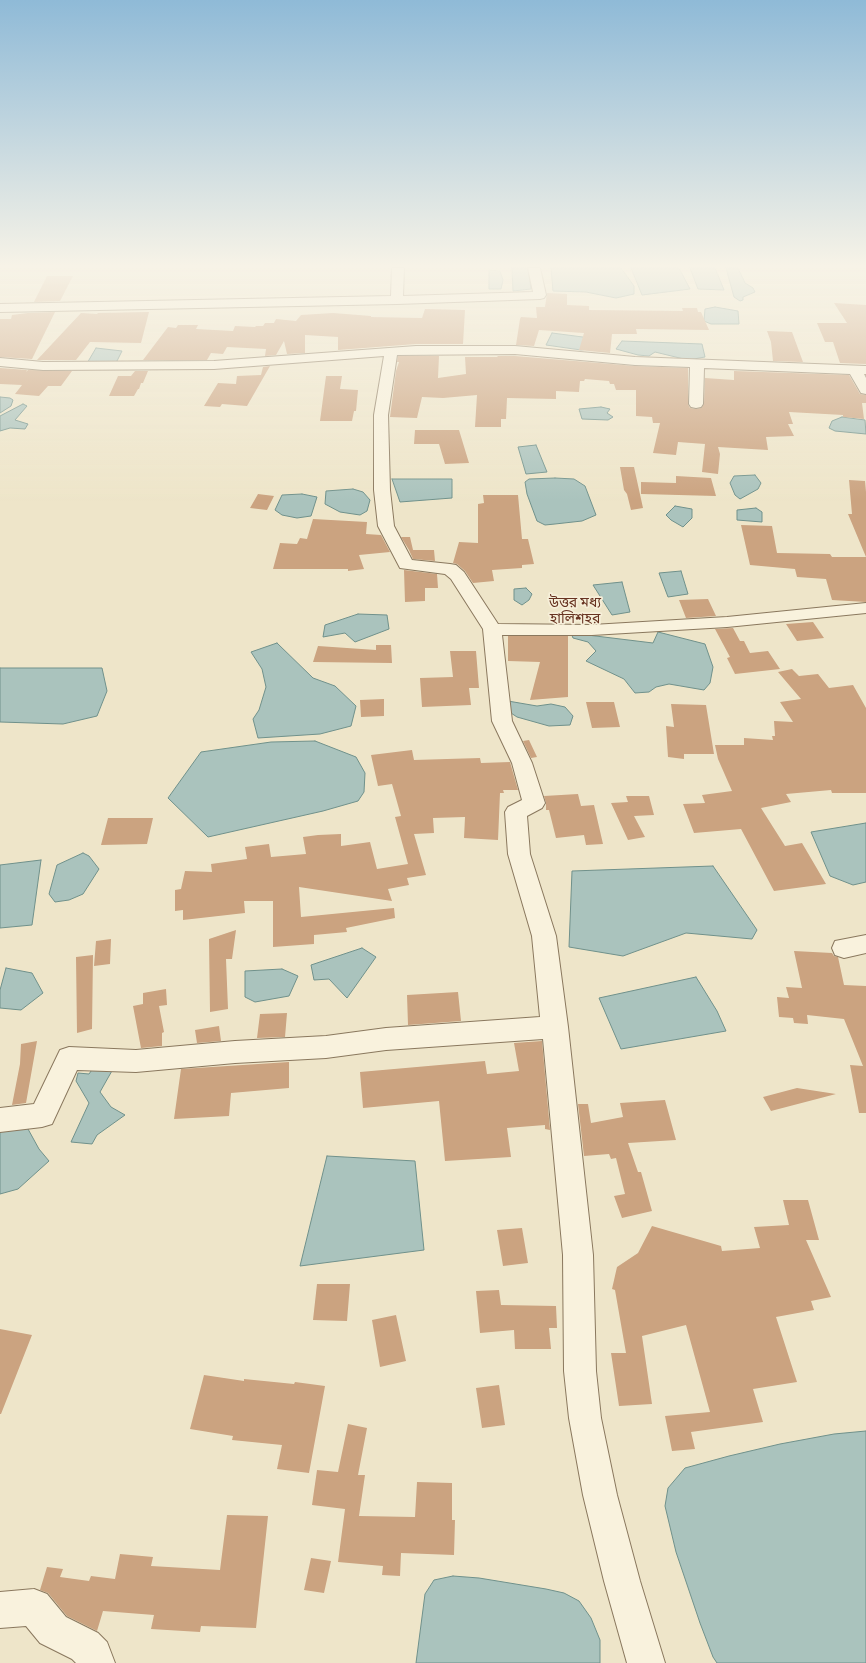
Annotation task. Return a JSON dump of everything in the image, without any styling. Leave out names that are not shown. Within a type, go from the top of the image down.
[{"type":"street","points":[[0,362],[43,366],[214,365],[416,350],[515,350],[635,361],[861,370],[866,390]]},
{"type":"street","points":[[391,352],[380,415],[382,490],[386,526],[406,564],[450,569],[458,576],[492,629],[496,679],[502,721],[522,763],[534,803],[516,812],[519,854],[544,936],[555,1027],[578,1255],[580,1371],[585,1418],[600,1495],[622,1581],[646,1663]]},
{"type":"street","points":[[696,404],[697,364]]},
{"type":"street","points":[[492,629],[592,630],[726,622],[866,608]]},
{"type":"street","points":[[0,1120],[42,1115],[69,1058],[136,1062],[235,1052],[326,1046],[386,1039],[555,1027]]},
{"type":"street","points":[[0,1610],[34,1607],[53,1630],[85,1646],[94,1655],[96,1663]]},
{"type":"water","points":[[550,346],[596,346],[595,348],[581,350]]},
{"type":"water","points":[[619,346],[702,346],[705,357],[688,360],[655,352],[649,356],[638,355],[616,349]]},
{"type":"water","points":[[96,348],[122,351],[117,361],[112,365],[86,365]]},
{"type":"water","points":[[0,397],[10,398],[13,400],[11,406],[0,413]]},
{"type":"water","points":[[23,404],[27,406],[15,420],[28,424],[25,429],[10,428],[0,431],[0,416]]},
{"type":"water","points":[[601,407],[610,409],[607,413],[613,417],[608,420],[582,419],[579,409]]},
{"type":"water","points":[[842,417],[865,420],[866,434],[835,431],[829,428],[832,421]]},
{"type":"water","points":[[536,445],[547,472],[526,474],[518,447]]},
{"type":"water","points":[[755,475],[761,483],[758,489],[740,499],[735,495],[730,483],[734,476]]},
{"type":"water","points":[[392,479],[452,479],[452,498],[400,502]]},
{"type":"water","points":[[529,479],[574,479],[585,486],[596,515],[582,521],[555,524],[545,525],[537,521],[527,494],[525,482]]},
{"type":"water","points":[[353,489],[363,492],[370,500],[367,511],[360,515],[340,512],[325,504],[326,491]]},
{"type":"water","points":[[302,494],[317,497],[311,516],[297,518],[282,515],[275,510],[282,495]]},
{"type":"water","points":[[675,506],[692,509],[692,518],[683,527],[671,520],[666,515]]},
{"type":"water","points":[[756,508],[762,512],[762,522],[737,520],[737,510]]},
{"type":"water","points":[[681,571],[688,594],[668,597],[659,573]]},
{"type":"water","points":[[622,582],[630,612],[612,615],[593,585]]},
{"type":"water","points":[[526,588],[532,594],[529,600],[522,605],[514,600],[514,589]]},
{"type":"water","points":[[358,614],[387,615],[389,629],[355,642],[345,633],[323,637],[325,625]]},
{"type":"water","points":[[658,632],[705,644],[713,667],[710,683],[704,690],[669,684],[656,687],[649,692],[635,693],[624,679],[586,661],[596,651],[588,642],[573,638],[571,633],[653,643]]},
{"type":"water","points":[[277,643],[313,678],[335,686],[356,706],[351,726],[320,734],[258,738],[253,719],[259,710],[266,687],[262,669],[251,652]]},
{"type":"water","points":[[0,668],[102,668],[107,691],[97,716],[63,724],[0,722]]},
{"type":"water","points":[[502,700],[537,706],[551,704],[565,707],[573,716],[570,725],[549,726],[517,717],[505,709]]},
{"type":"water","points":[[315,741],[356,757],[365,773],[364,792],[358,801],[323,811],[208,837],[168,798],[201,752],[271,742]]},
{"type":"water","points":[[866,823],[866,882],[853,885],[830,876],[811,832]]},
{"type":"water","points":[[83,853],[89,856],[99,869],[83,894],[69,900],[55,902],[49,894],[57,865]]},
{"type":"water","points":[[41,860],[32,925],[0,928],[0,865]]},
{"type":"water","points":[[713,866],[757,930],[752,939],[686,933],[623,956],[569,947],[572,871]]},
{"type":"water","points":[[362,948],[376,957],[347,998],[329,979],[314,980],[311,965]]},
{"type":"water","points":[[6,968],[32,973],[43,993],[21,1010],[0,1008],[0,990]]},
{"type":"water","points":[[282,969],[298,976],[289,996],[255,1002],[245,997],[245,971]]},
{"type":"water","points":[[696,977],[717,1011],[726,1031],[621,1049],[599,998]]},
{"type":"water","points":[[96,1064],[113,1069],[100,1092],[111,1107],[125,1115],[97,1135],[92,1144],[71,1142],[89,1103],[76,1081],[78,1073],[89,1074]]},
{"type":"water","points":[[20,1122],[28,1129],[39,1149],[49,1161],[18,1189],[0,1194],[0,1123]]},
{"type":"water","points":[[327,1156],[415,1161],[424,1250],[300,1266]]},
{"type":"water","points":[[866,1431],[866,1663],[717,1663],[713,1657],[700,1623],[676,1552],[665,1506],[668,1488],[685,1468],[780,1444],[834,1434]]},
{"type":"water","points":[[453,1576],[479,1578],[546,1589],[564,1593],[579,1601],[591,1618],[600,1640],[600,1663],[416,1663],[425,1594],[434,1580]]},
{"type":"building","points":[[0,346],[39,346],[32,359],[0,357]]},
{"type":"building","points":[[50,346],[87,346],[76,360],[37,360]]},
{"type":"building","points":[[154,346],[281,346],[276,355],[265,356],[266,349],[227,347],[223,354],[211,353],[207,360],[143,360]]},
{"type":"building","points":[[285,346],[305,346],[305,353],[287,354]]},
{"type":"building","points":[[338,346],[395,346],[338,350]]},
{"type":"building","points":[[580,346],[611,346],[610,353],[579,350]]},
{"type":"building","points":[[771,346],[797,346],[803,362],[773,361]]},
{"type":"building","points":[[834,346],[866,346],[866,364],[840,363]]},
{"type":"building","points":[[398,356],[439,356],[438,378],[466,374],[465,357],[515,356],[635,366],[688,368],[688,404],[690,408],[696,409],[701,408],[704,404],[705,378],[734,380],[734,371],[849,375],[860,394],[866,395],[866,403],[862,403],[864,419],[843,417],[843,415],[789,412],[793,424],[788,424],[794,436],[766,437],[768,450],[718,447],[720,454],[718,474],[702,472],[705,444],[678,442],[676,455],[653,453],[660,423],[653,423],[652,417],[636,416],[636,390],[616,390],[614,384],[610,384],[609,381],[585,379],[584,381],[580,381],[579,392],[556,391],[556,399],[507,398],[506,419],[501,419],[501,427],[475,427],[477,395],[443,398],[422,397],[417,418],[390,417],[396,371],[399,362],[397,362]]},
{"type":"building","points":[[270,366],[247,406],[222,404],[220,407],[204,406],[218,383],[236,384],[237,376],[261,375],[263,367]]},
{"type":"building","points":[[0,368],[27,370],[26,372],[28,370],[72,371],[61,386],[48,386],[39,396],[15,394],[22,385],[0,384]]},
{"type":"building","points":[[135,371],[148,371],[143,383],[141,383],[134,396],[109,396],[118,376],[131,376]]},
{"type":"building","points":[[326,376],[342,376],[340,389],[358,390],[356,411],[354,411],[352,421],[320,421]]},
{"type":"building","points":[[415,430],[459,430],[469,463],[445,464],[439,444],[414,444]]},
{"type":"building","points":[[620,467],[634,467],[643,508],[631,510],[627,494],[624,490]]},
{"type":"building","points":[[676,476],[711,478],[716,496],[641,494],[641,482],[676,483]]},
{"type":"building","points":[[849,480],[865,481],[866,557],[848,514],[852,514]]},
{"type":"building","points":[[258,494],[274,496],[267,510],[250,508]]},
{"type":"building","points":[[483,495],[518,495],[522,539],[528,539],[534,564],[522,565],[522,568],[492,570],[494,581],[473,583],[465,571],[457,564],[453,563],[459,542],[478,543],[478,504],[484,503]]},
{"type":"building","points":[[313,519],[367,522],[366,534],[381,535],[390,552],[359,555],[364,569],[348,571],[348,569],[273,569],[280,543],[297,544],[300,538],[307,539]]},
{"type":"building","points":[[741,525],[772,526],[777,553],[830,554],[832,557],[866,557],[866,602],[832,600],[826,579],[797,577],[795,569],[750,565]]},
{"type":"building","points":[[401,537],[410,537],[413,550],[409,550]]},
{"type":"building","points":[[409,550],[434,550],[435,561],[413,559]]},
{"type":"building","points":[[404,570],[437,574],[438,588],[425,588],[425,601],[405,602]]},
{"type":"building","points":[[708,599],[716,616],[686,618],[679,600]]},
{"type":"building","points":[[813,622],[824,638],[797,641],[786,624]]},
{"type":"building","points":[[733,628],[740,641],[744,641],[750,653],[768,651],[780,669],[735,674],[727,658],[730,657],[715,629]]},
{"type":"building","points":[[508,636],[568,636],[568,697],[530,700],[540,662],[508,661]]},
{"type":"building","points":[[376,645],[391,645],[392,663],[313,662],[318,646],[376,650]]},
{"type":"building","points":[[450,651],[476,651],[479,688],[469,688],[471,705],[422,707],[420,678],[453,677]]},
{"type":"building","points":[[792,669],[799,676],[818,674],[829,688],[853,685],[866,708],[866,793],[832,793],[831,790],[786,794],[791,802],[761,808],[785,846],[802,843],[826,884],[774,891],[741,829],[694,833],[683,804],[705,803],[702,795],[732,791],[718,759],[715,745],[744,745],[744,738],[773,740],[772,736],[775,736],[774,721],[793,722],[780,702],[801,699],[778,672]]},
{"type":"building","points":[[384,699],[384,716],[361,717],[360,700]]},
{"type":"building","points":[[586,702],[614,702],[620,727],[592,728]]},
{"type":"building","points":[[671,704],[706,705],[714,754],[684,754],[684,759],[668,757],[666,726],[674,727]]},
{"type":"building","points":[[529,740],[537,757],[531,758],[523,741]]},
{"type":"building","points":[[412,750],[414,760],[480,758],[481,763],[510,762],[518,790],[503,790],[504,793],[500,793],[498,840],[464,838],[465,817],[433,818],[434,833],[414,834],[426,875],[407,878],[409,885],[388,889],[392,901],[299,887],[301,917],[394,908],[395,918],[346,928],[347,932],[314,935],[314,944],[273,947],[273,901],[244,901],[245,913],[183,920],[183,910],[175,911],[175,890],[181,889],[185,871],[212,872],[211,864],[247,859],[245,847],[269,844],[271,857],[306,854],[303,837],[341,834],[341,846],[370,842],[377,869],[408,864],[395,817],[401,816],[392,784],[378,786],[371,755]]},
{"type":"building","points":[[578,794],[581,806],[594,805],[603,844],[586,845],[584,835],[556,838],[549,810],[546,810],[544,796]]},
{"type":"building","points":[[626,796],[649,796],[654,815],[634,816],[645,837],[628,840],[611,803],[628,802]]},
{"type":"building","points":[[108,818],[153,818],[147,844],[101,845]]},
{"type":"building","points":[[236,930],[232,959],[226,959],[228,1009],[210,1012],[209,939]]},
{"type":"building","points":[[111,939],[110,964],[94,966],[96,941]]},
{"type":"building","points":[[794,951],[832,953],[834,956],[838,957],[844,985],[866,986],[866,1113],[859,1113],[850,1065],[863,1066],[844,1019],[807,1015],[808,1024],[794,1023],[793,1018],[779,1017],[777,997],[789,998],[786,987],[802,988]]},
{"type":"building","points":[[93,955],[92,1029],[77,1033],[76,957]]},
{"type":"building","points":[[166,989],[167,1005],[159,1006],[164,1032],[162,1033],[162,1046],[141,1048],[133,1006],[143,1004],[143,993]]},
{"type":"building","points":[[458,992],[461,1021],[408,1025],[407,995]]},
{"type":"building","points":[[287,1013],[285,1037],[257,1038],[260,1014]]},
{"type":"building","points":[[219,1026],[221,1041],[197,1043],[195,1030]]},
{"type":"building","points":[[37,1041],[26,1103],[12,1105],[20,1064],[21,1044]]},
{"type":"building","points":[[542,1041],[550,1130],[545,1129],[545,1125],[507,1128],[511,1157],[445,1161],[439,1101],[363,1108],[360,1072],[485,1061],[487,1074],[519,1071],[514,1043]]},
{"type":"building","points":[[289,1062],[289,1088],[231,1093],[229,1116],[174,1119],[181,1069]]},
{"type":"building","points":[[797,1088],[836,1094],[771,1111],[763,1097]]},
{"type":"building","points":[[665,1100],[676,1140],[628,1143],[638,1172],[641,1172],[652,1211],[622,1218],[614,1196],[625,1194],[616,1158],[611,1159],[609,1154],[584,1156],[578,1104],[588,1104],[591,1123],[623,1117],[620,1103]]},
{"type":"building","points":[[783,1200],[808,1200],[819,1240],[806,1240],[831,1297],[811,1301],[814,1310],[776,1317],[797,1382],[753,1389],[763,1422],[691,1432],[695,1449],[672,1451],[665,1416],[710,1412],[686,1325],[642,1336],[652,1404],[619,1406],[611,1353],[626,1353],[615,1290],[612,1289],[617,1267],[638,1253],[652,1226],[721,1246],[722,1251],[760,1248],[754,1227],[789,1225]]},
{"type":"building","points":[[522,1228],[528,1263],[503,1266],[497,1230]]},
{"type":"building","points":[[317,1284],[350,1284],[347,1321],[313,1320]]},
{"type":"building","points":[[499,1290],[501,1305],[556,1306],[557,1328],[549,1328],[551,1349],[515,1349],[514,1330],[480,1333],[476,1291]]},
{"type":"building","points":[[396,1315],[406,1361],[380,1367],[372,1320]]},
{"type":"building","points":[[0,1329],[32,1335],[1,1414],[0,1414]]},
{"type":"building","points":[[204,1375],[244,1381],[244,1379],[294,1384],[295,1382],[325,1386],[309,1473],[277,1469],[282,1445],[232,1440],[233,1436],[190,1429]]},
{"type":"building","points":[[499,1385],[505,1425],[482,1428],[476,1388]]},
{"type":"building","points":[[348,1424],[367,1428],[358,1475],[365,1475],[359,1516],[415,1517],[417,1482],[452,1483],[452,1520],[455,1520],[454,1555],[401,1553],[400,1576],[382,1575],[383,1566],[338,1562],[345,1509],[312,1505],[317,1470],[338,1472]]},
{"type":"building","points":[[227,1515],[268,1516],[256,1628],[201,1626],[200,1632],[151,1629],[154,1615],[103,1611],[97,1631],[67,1616],[48,1593],[40,1590],[47,1567],[63,1569],[60,1577],[89,1581],[91,1576],[115,1579],[120,1554],[153,1557],[151,1566],[220,1570]]},
{"type":"building","points":[[311,1558],[331,1561],[324,1593],[304,1590]]},
{"type":"district","name":"উত্তর মধ্য হালিশহর","points":[[575,612]]}]
